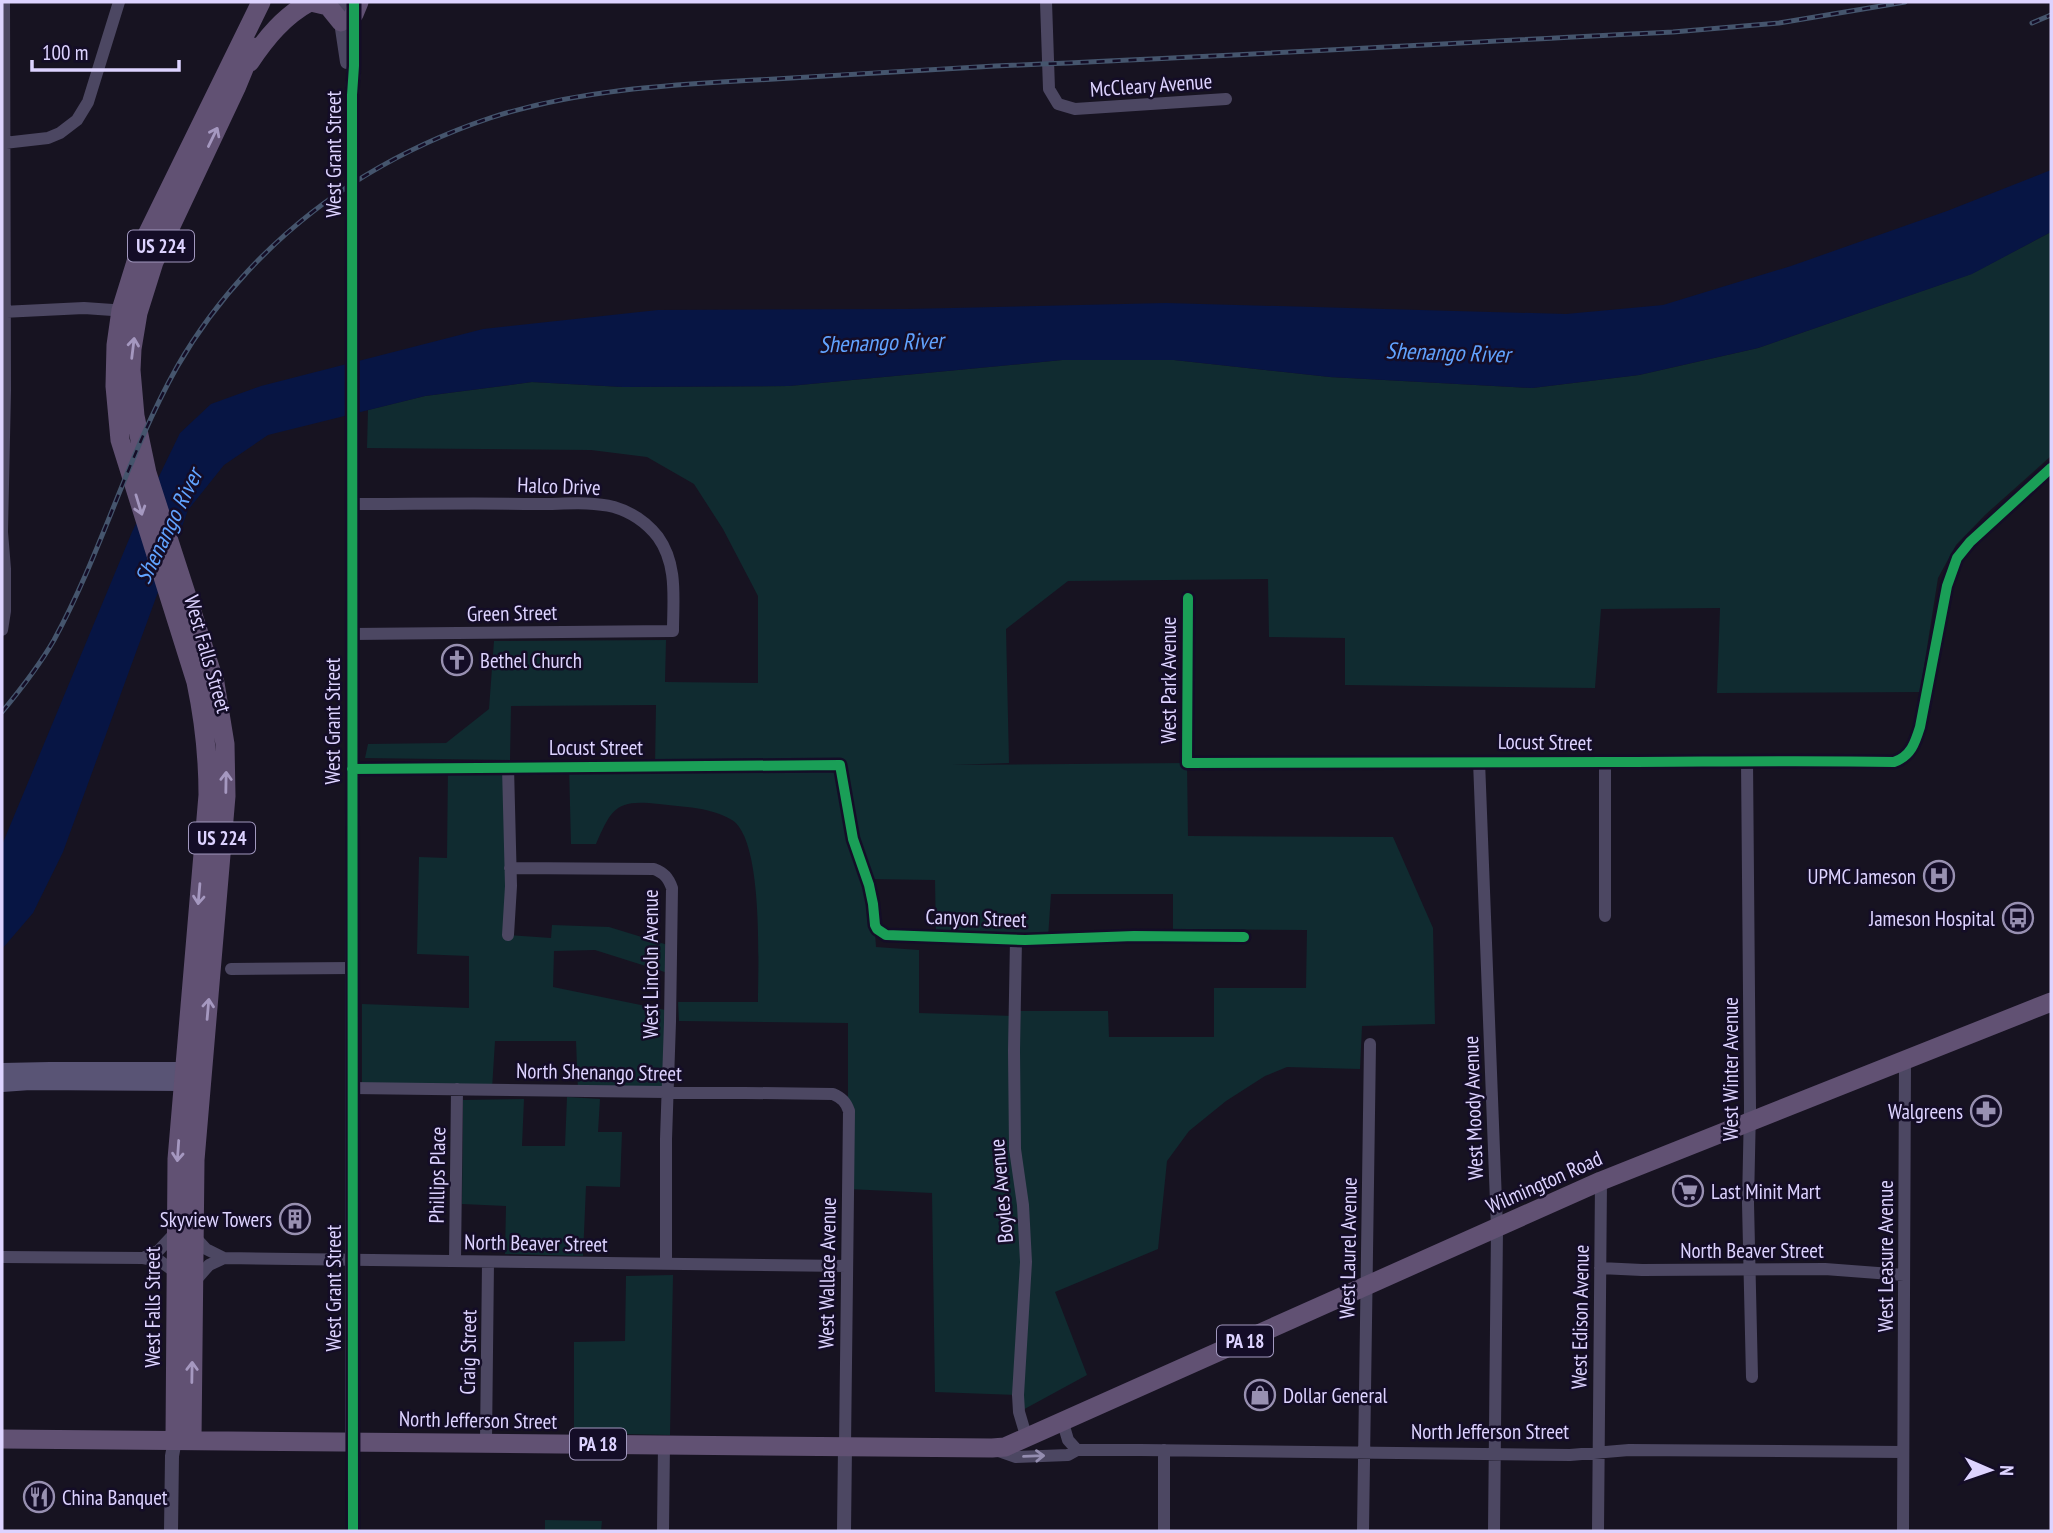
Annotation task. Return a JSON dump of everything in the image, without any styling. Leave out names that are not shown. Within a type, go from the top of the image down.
[{"type":"main road","name":"West Falls Street","points":[[183,1440],[193,1285],[176,1182],[180,1114],[190,1077],[227,776],[224,734],[215,683],[147,473],[135,416],[131,370],[130,276],[152,222],[261,2]]},
{"type":"main road","name":"West Falls Street","points":[[183,1440],[175,1272],[184,1234],[195,1160],[190,1077],[208,763],[202,711],[195,682],[120,440],[114,366],[130,311],[274,2]]},
{"type":"main road","points":[[236,88],[251,61],[284,19],[310,2],[350,8]]},
{"type":"main road","name":"Wilmington Road","points":[[1063,1423],[1601,1181],[2051,1002]]},
{"type":"main road","points":[[2,1071],[40,1070],[190,1077]]},
{"type":"main road","points":[[2,1084],[151,1083],[190,1077]]},
{"type":"main road","points":[[151,1083],[170,1095],[180,1114]]},
{"type":"main road","name":"PA 18","points":[[992,1448],[1012,1445],[1063,1423]]},
{"type":"main road","name":"North Jefferson Street","points":[[2,1439],[992,1448]]},
{"type":"street","points":[[2,629],[5,590],[2,532],[4,2]]},
{"type":"street","points":[[3,148],[60,133],[81,115],[88,102],[119,2]]},
{"type":"street","name":"McCleary Avenue","points":[[1046,2],[1049,89],[1058,104],[1075,109],[1226,99]]},
{"type":"street","name":"West Grant Street","points":[[350,8],[352,1441]]},
{"type":"street","points":[[3,312],[84,308],[130,311]]},
{"type":"street","name":"Locust Street","points":[[1187,763],[1894,762],[1914,746],[1920,727],[1947,586],[1956,558],[2051,468]]},
{"type":"street","name":"Halco Drive","points":[[352,504],[519,503],[601,505],[616,508],[642,522],[660,540],[667,553],[673,583],[673,631]]},
{"type":"street","name":"West Park Avenue","points":[[1187,763],[1188,598]]},
{"type":"street","name":"Green Street","points":[[352,634],[673,631]]},
{"type":"street","name":"West Moody Avenue","points":[[1479,761],[1497,1228],[1494,1531]]},
{"type":"street","name":"West Winter Avenue","points":[[1747,761],[1750,1122],[1748,1203],[1752,1377]]},
{"type":"street","points":[[1605,762],[1605,916]]},
{"type":"street","name":"Locust Street","points":[[352,769],[840,765]]},
{"type":"street","name":"Canyon Street","points":[[840,765],[853,839],[869,885],[877,929],[886,935],[1016,939],[1244,937]]},
{"type":"street","points":[[508,935],[509,767]]},
{"type":"street","name":"West Lincoln Avenue","points":[[510,868],[654,869],[666,875],[672,888],[666,1264]]},
{"type":"street","name":"Boyles Avenue","points":[[1016,939],[1015,1149],[1023,1205],[1026,1262],[1018,1395],[1019,1412],[1027,1439]]},
{"type":"street","points":[[231,969],[352,968]]},
{"type":"street","name":"West Laurel Avenue","points":[[1363,1531],[1370,1044]]},
{"type":"street","name":"West Leasure Avenue","points":[[1903,1531],[1905,1060]]},
{"type":"street","name":"North Shenango Street","points":[[352,1088],[833,1094],[843,1100]]},
{"type":"street","name":"Phillips Place","points":[[455,1261],[457,1089]]},
{"type":"street","name":"West Wallace Avenue","points":[[843,1100],[849,1111],[845,1447]]},
{"type":"street","name":"West Edison Avenue","points":[[1598,1531],[1601,1181]]},
{"type":"street","points":[[143,1258],[184,1234],[224,1258]]},
{"type":"street","points":[[2,1257],[143,1258],[160,1261],[175,1272]]},
{"type":"street","points":[[193,1285],[207,1267],[224,1258]]},
{"type":"street","name":"North Beaver Street","points":[[224,1258],[847,1266]]},
{"type":"street","name":"Craig Street","points":[[486,1442],[488,1262]]},
{"type":"street","name":"North Beaver Street","points":[[1600,1268],[1836,1269],[1904,1275]]},
{"type":"street","points":[[1063,1423],[1068,1440],[1077,1450]]},
{"type":"street","points":[[172,1531],[172,1456],[183,1440]]},
{"type":"street","points":[[352,1441],[353,1531]]},
{"type":"street","points":[[663,1531],[664,1444]]},
{"type":"street","points":[[844,1531],[845,1447]]},
{"type":"street","name":"North Jefferson Street","points":[[992,1448],[1016,1457],[1068,1455],[1077,1450],[1570,1455],[1629,1450],[1903,1452]]},
{"type":"street","points":[[1164,1450],[1164,1531]]},
{"type":"green space","points":[[2051,232],[2051,456],[1956,545],[1938,578],[1920,692],[1717,693],[1720,608],[1601,609],[1595,688],[1345,685],[1345,638],[1269,637],[1268,579],[1068,581],[1006,629],[1009,763],[952,765],[1187,763],[1188,836],[1393,837],[1433,928],[1435,1024],[1362,1026],[1360,1069],[1287,1067],[1265,1076],[1226,1101],[1189,1131],[1167,1161],[1158,1249],[1055,1292],[1087,1375],[1019,1412],[1017,1395],[935,1392],[932,1193],[848,1189],[848,1023],[679,1021],[678,1002],[758,1002],[757,905],[750,852],[742,832],[732,820],[715,812],[634,803],[618,808],[612,814],[596,844],[571,844],[569,765],[655,766],[656,705],[511,706],[510,760],[365,758],[368,744],[446,743],[489,709],[494,641],[666,640],[665,682],[758,683],[758,596],[723,529],[694,484],[647,457],[591,450],[367,448],[368,410],[425,396],[532,382],[623,387],[789,386],[1062,360],[1174,360],[1330,377],[1532,388],[1639,375],[1758,348],[1971,274]],"holes":[[[867,879],[935,880],[936,936],[1048,938],[1051,894],[1173,894],[1173,929],[1307,930],[1306,988],[1214,988],[1214,1037],[1109,1037],[1108,1011],[1014,1011],[1014,1016],[919,1013],[919,950],[876,947],[873,904]]]},
{"type":"green space","points":[[448,766],[508,767],[508,935],[551,938],[552,925],[609,927],[671,946],[671,974],[595,950],[554,951],[553,987],[670,1011],[667,1092],[578,1091],[576,1041],[495,1041],[492,1089],[362,1089],[362,1004],[469,1008],[469,956],[417,954],[419,857],[447,858]]},
{"type":"green space","points":[[567,1097],[600,1099],[598,1132],[622,1132],[620,1187],[586,1186],[583,1256],[505,1254],[506,1206],[462,1204],[463,1100],[524,1099],[522,1146],[565,1146]]},
{"type":"green space","points":[[673,1275],[670,1435],[574,1433],[574,1342],[625,1341],[626,1276]]},
{"type":"green space","points":[[545,1520],[602,1521],[601,1531],[545,1531]]},
{"type":"water","name":"Shenango River","points":[[2051,170],[2051,232],[1972,274],[1758,348],[1639,375],[1532,388],[1330,377],[1174,360],[1062,360],[789,386],[623,387],[532,382],[425,396],[268,435],[224,465],[188,510],[63,852],[33,913],[2,949],[2,845],[132,532],[180,433],[211,404],[261,386],[483,329],[658,310],[907,309],[1166,303],[1566,314],[1663,305],[1791,266],[1947,211]]},
{"type":"railway","points":[[2,712],[30,677],[54,640],[87,572],[160,400],[185,354],[219,305],[274,245],[330,199],[391,161],[490,118],[555,101],[655,87],[965,68],[1673,32],[1779,23],[1905,2]]},
{"type":"railway","points":[[2032,23],[2051,15]]},
{"type":"cycle path","points":[[353,1531],[354,2]]},
{"type":"cycle path","points":[[1188,598],[1187,763],[1894,762],[1908,753],[1920,727],[1947,586],[1957,558],[1970,542],[2051,468]]},
{"type":"cycle path","points":[[352,769],[840,765],[853,839],[869,885],[875,925],[886,935],[1025,940],[1134,936],[1244,937]]},
{"type":"place","name":"Bethel Church","points":[[457,660]]},
{"type":"place","name":"UPMC Jameson","points":[[1939,876]]},
{"type":"place","name":"Jameson Hospital","points":[[2018,918]]},
{"type":"place","name":"Walgreens","points":[[1986,1111]]},
{"type":"place","name":"Last Minit Mart","points":[[1688,1191]]},
{"type":"place","name":"Skyview Towers","points":[[295,1219]]},
{"type":"place","name":"Dollar General","points":[[1260,1395]]},
{"type":"place","name":"China Banquet","points":[[39,1497]]}]
